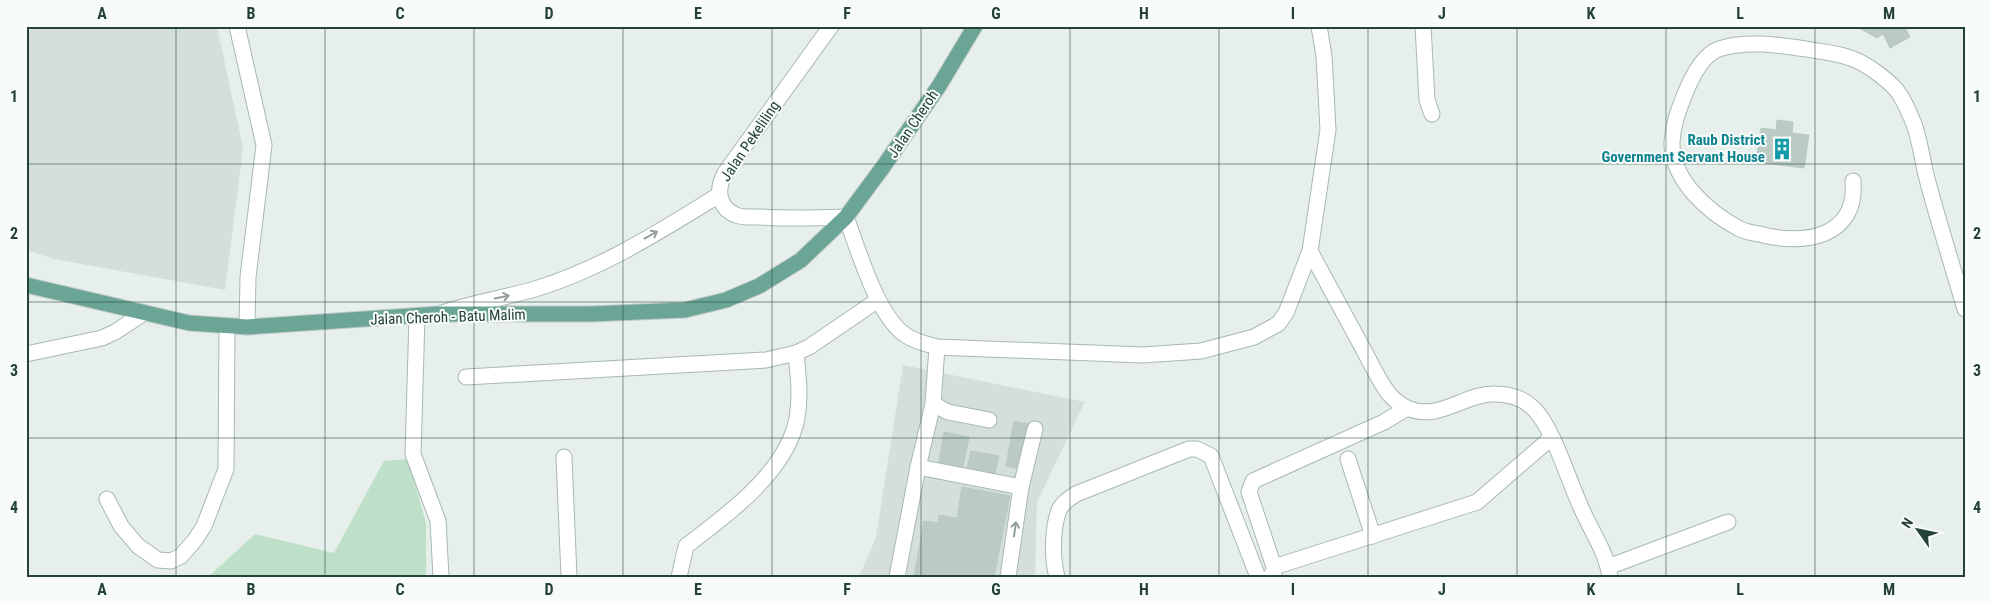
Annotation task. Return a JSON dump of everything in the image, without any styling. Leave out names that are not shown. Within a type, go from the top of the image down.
[{"type":"main road","name":"Jalan Cheroh","points":[[846,217],[883,168],[939,86],[975,26]]},
{"type":"main road","name":"Jalan Cheroh - Batu Malim","points":[[26,285],[189,323],[247,327],[438,314],[591,314],[685,310],[726,300],[758,286],[801,260],[846,217]]},
{"type":"street","points":[[238,26],[264,145],[248,277],[247,327]]},
{"type":"street","name":"Jalan Pekeliling","points":[[831,26],[725,173],[719,183],[719,195],[726,210],[737,216],[792,220],[846,217]]},
{"type":"street","points":[[846,217],[878,300],[900,331],[908,337],[937,347],[1143,355],[1201,351],[1254,337],[1278,324],[1286,312],[1310,251],[1328,130],[1324,56],[1319,26]]},
{"type":"street","points":[[1423,26],[1427,100],[1432,114]]},
{"type":"street","points":[[1853,181],[1854,193],[1851,207],[1845,218],[1828,233],[1811,238],[1771,238],[1742,230],[1718,216],[1685,182],[1674,159],[1672,142],[1676,118],[1688,86],[1702,62],[1715,50],[1732,44],[1780,46],[1854,59],[1879,74],[1900,94],[1914,125],[1928,184],[1965,309]]},
{"type":"street","points":[[438,314],[467,304],[539,288],[580,272],[635,244],[719,195]]},
{"type":"street","points":[[1310,251],[1379,379],[1389,394],[1407,408],[1422,412],[1439,411],[1487,394],[1512,396],[1523,400],[1534,408],[1545,423],[1552,438],[1583,513],[1601,547],[1609,572],[1728,522]]},
{"type":"street","points":[[466,377],[766,360],[796,353],[810,347],[878,300]]},
{"type":"street","points":[[26,354],[102,338],[115,332],[144,312]]},
{"type":"street","points":[[417,316],[413,454],[438,521],[441,577]]},
{"type":"street","points":[[107,499],[121,526],[138,546],[158,560],[171,561],[181,556],[195,540],[204,526],[226,469],[227,326]]},
{"type":"street","points":[[897,577],[932,404],[937,347]]},
{"type":"street","points":[[679,577],[686,546],[736,506],[769,473],[787,446],[797,420],[800,389],[796,353]]},
{"type":"street","points":[[932,404],[948,412],[989,420]]},
{"type":"street","points":[[1407,408],[1384,422],[1253,481],[1249,492],[1271,572],[1477,502],[1552,438]]},
{"type":"street","points":[[1008,577],[1021,487],[1035,428]]},
{"type":"street","points":[[1057,577],[1055,569],[1055,532],[1060,510],[1064,502],[1076,494],[1189,448],[1198,448],[1211,456],[1258,577]]},
{"type":"street","points":[[564,457],[569,577]]},
{"type":"street","points":[[1348,459],[1373,536]]},
{"type":"street","points":[[918,467],[1021,487]]},
{"type":"shaded area","points":[[34,26],[217,26],[243,148],[225,290],[54,259],[26,250],[26,36]]},
{"type":"shaded area","points":[[903,365],[1085,402],[1037,502],[1035,577],[859,577],[876,537]]},
{"type":"green space","points":[[408,459],[426,523],[426,577],[208,577],[255,534],[334,553],[384,461]]},
{"type":"building","points":[[1856,26],[1904,26],[1910,37],[1890,48],[1883,34],[1877,38]]},
{"type":"building","name":"Raub District Government Servant House","points":[[1777,120],[1793,122],[1792,133],[1809,135],[1804,168],[1756,162],[1761,128],[1776,130]]},
{"type":"building","points":[[1014,421],[1028,424],[1019,469],[1006,466]]},
{"type":"building","points":[[944,432],[969,437],[963,467],[939,462]]},
{"type":"building","points":[[971,451],[999,456],[995,474],[967,469]]},
{"type":"building","points":[[962,487],[1010,496],[994,577],[914,577],[924,521],[938,523],[939,515],[957,518]]},
{"type":"place","name":"Raub District Government Servant House","points":[[1782,149]]}]
